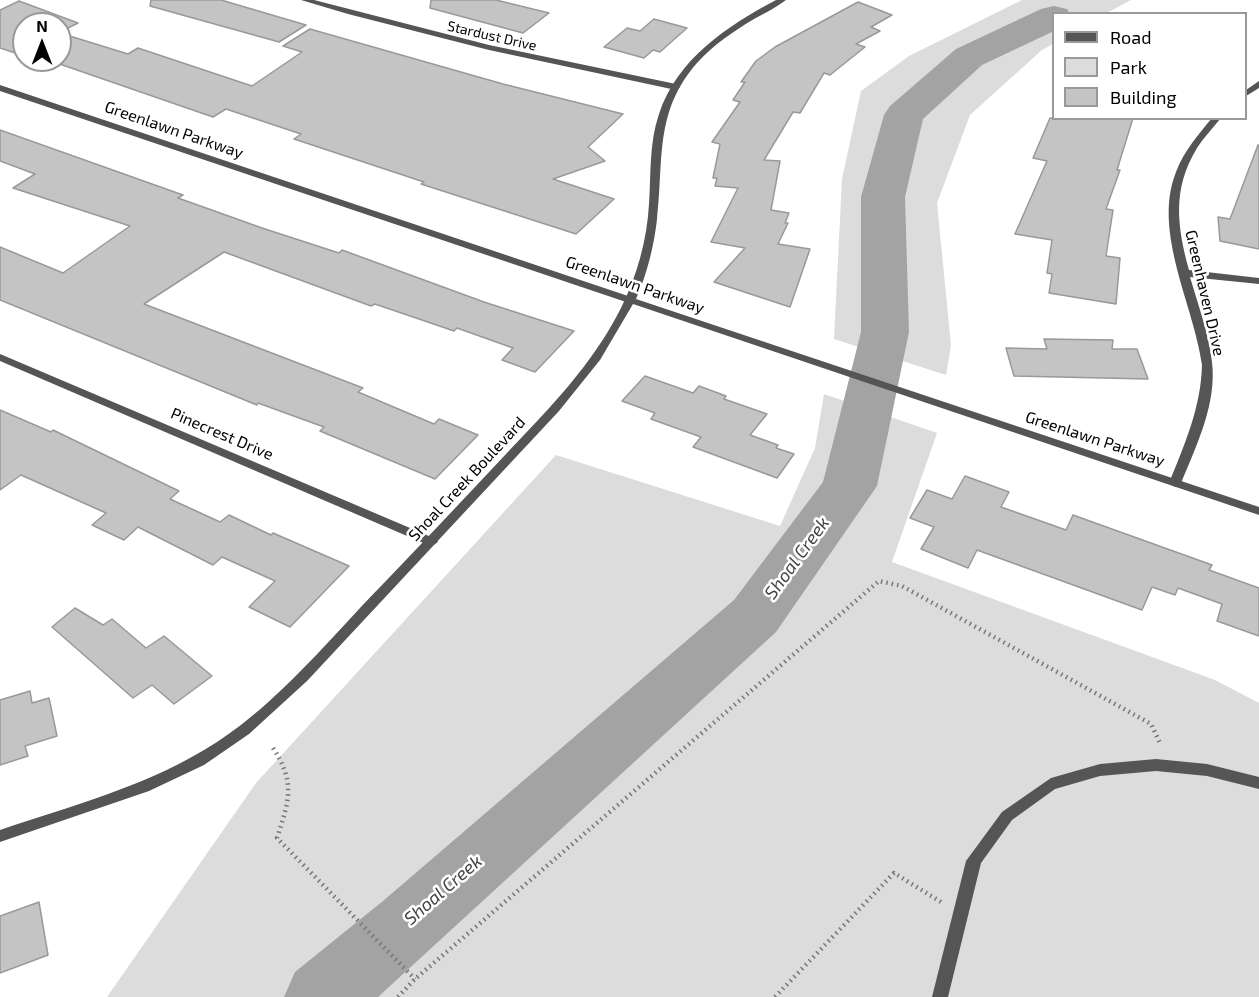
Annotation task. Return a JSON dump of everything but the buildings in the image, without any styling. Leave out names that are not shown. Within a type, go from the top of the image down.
[{"type":"street","name":"Stardust Drive","points":[[305,0],[420,33],[528,59],[676,87]]},
{"type":"street","name":"Shoal Creek Boulevard","points":[[0,836],[137,788],[223,746],[288,689],[432,542],[574,388],[608,339],[630,300],[648,246],[654,207],[657,139],[663,111],[676,87],[698,57],[720,36],[782,0]]},
{"type":"street","name":"Greenlawn Parkway","points":[[0,88],[934,404],[1259,511]]},
{"type":"street","name":"Greenhaven Drive","points":[[1175,483],[1204,406],[1207,365],[1185,273],[1176,248],[1171,214],[1174,187],[1183,161],[1198,137],[1215,120]]},
{"type":"street","points":[[1185,273],[1259,281]]},
{"type":"street","name":"Pinecrest Drive","points":[[0,357],[432,542]]},
{"type":"street","points":[[940,997],[959,913],[974,861],[1007,816],[1051,784],[1100,770],[1167,766],[1207,770],[1259,783]]},
{"type":"path","points":[[398,997],[415,979],[879,581],[902,586],[1150,724],[1162,748],[1167,766]]},
{"type":"path","points":[[273,748],[286,768],[291,796],[277,838],[415,979]]},
{"type":"path","points":[[775,997],[894,873],[959,913]]},
{"type":"green space","points":[[1022,0],[1131,0],[1109,12],[1052,12],[1052,45],[1042,50],[970,115],[937,203],[951,345],[946,375],[834,339],[842,179],[861,91],[909,56]]},
{"type":"green space","points":[[824,394],[937,433],[892,562],[1215,680],[1259,703],[1259,997],[107,997],[256,783],[556,455],[780,526],[815,448]]},
{"type":"waterway","name":"Shoal Creek","points":[[322,997],[409,924],[755,616],[849,486],[885,332],[883,197],[904,115],[969,57],[1052,18]]}]
